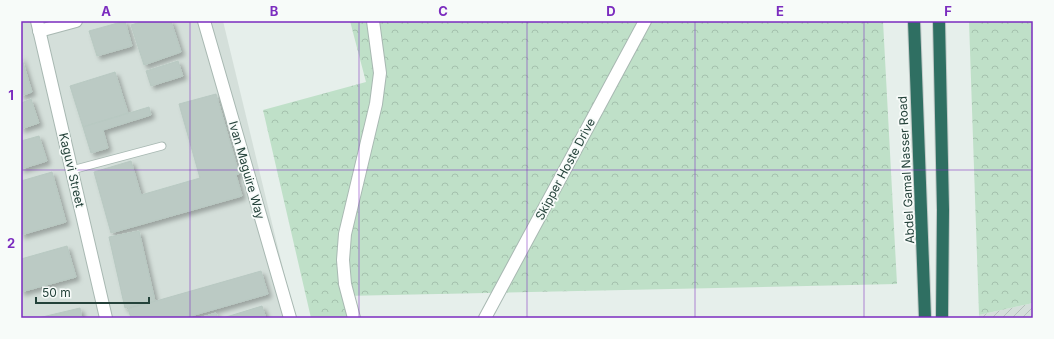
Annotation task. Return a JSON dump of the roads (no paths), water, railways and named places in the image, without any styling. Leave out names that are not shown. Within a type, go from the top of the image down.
[{"type":"highway","name":"Abdel Gamal Nasser Road","points":[[914,21],[925,318]]},
{"type":"highway","points":[[939,21],[943,210],[942,318]]},
{"type":"street","points":[[38,26],[76,21]]},
{"type":"street","name":"Ivan Maguire Way","points":[[204,21],[290,318]]},
{"type":"street","points":[[354,318],[345,284],[343,260],[345,234],[376,104],[380,73],[373,21]]},
{"type":"street","name":"Skipper Hoste Drive","points":[[485,318],[645,21]]},
{"type":"street","name":"Kaguvi Street","points":[[38,26],[106,318]]},
{"type":"lane","points":[[72,170],[162,146]]}]
